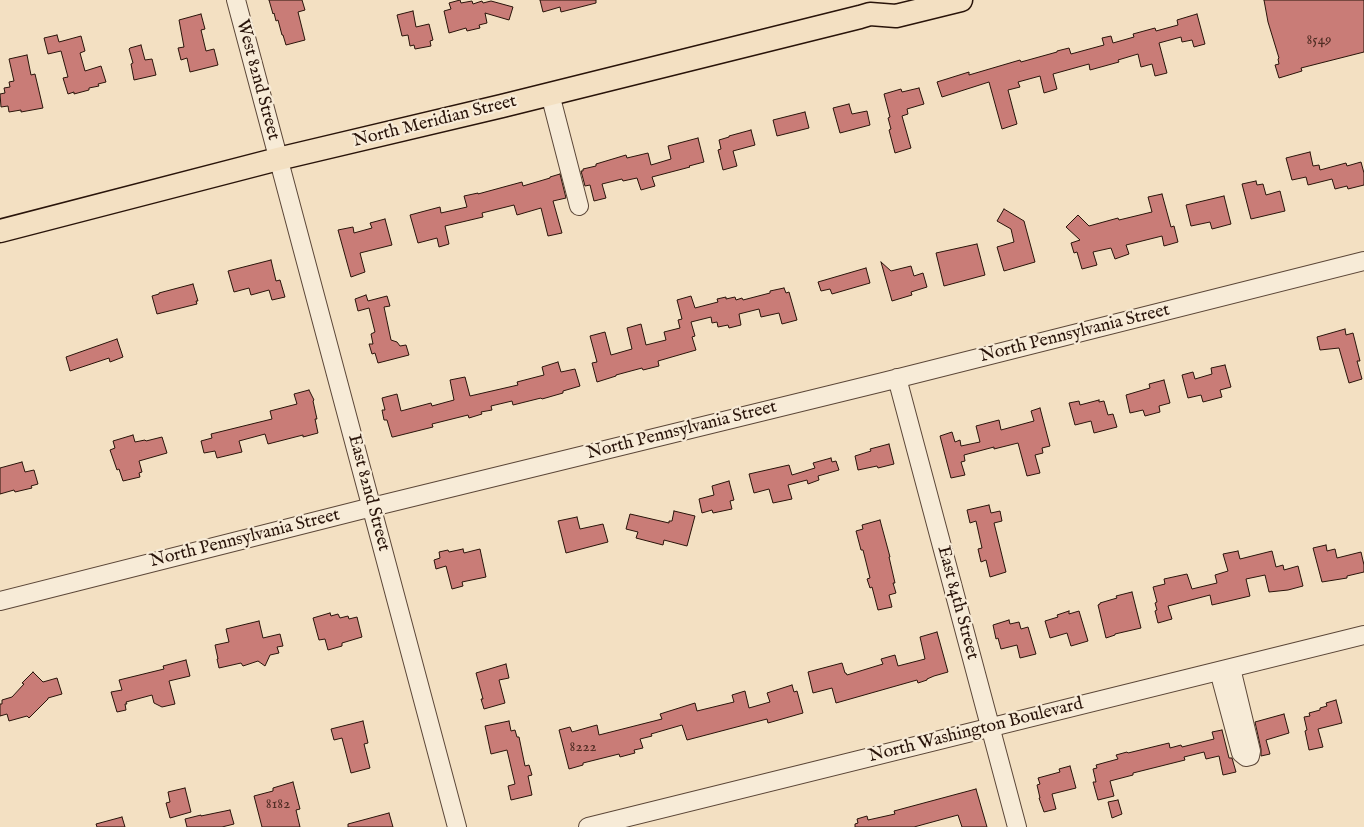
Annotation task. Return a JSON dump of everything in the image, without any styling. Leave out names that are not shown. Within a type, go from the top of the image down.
[{"type":"main road","name":"North Meridian Street","points":[[0,231],[278,159],[550,94],[870,14],[894,0]]},
{"type":"main road","name":"North Meridian Street","points":[[870,14],[896,16],[961,0]]},
{"type":"street","name":"West 82nd Street","points":[[236,0],[278,159]]},
{"type":"street","points":[[550,94],[579,206]]},
{"type":"street","name":"East 82nd Street","points":[[278,159],[457,827]]},
{"type":"street","name":"North Pennsylvania Street","points":[[0,601],[1364,261]]},
{"type":"street","name":"East 84th Street","points":[[897,378],[1017,827]]},
{"type":"street","name":"North Washington Boulevard","points":[[588,827],[1364,635]]},
{"type":"building","points":[[269,0],[302,0],[305,10],[298,12],[305,40],[286,45]]},
{"type":"building","points":[[460,0],[461,3],[472,1],[473,4],[491,1],[513,7],[509,20],[485,13],[487,23],[479,25],[480,28],[467,31],[466,28],[449,33],[444,11],[451,9],[449,3]]},
{"type":"building","points":[[540,0],[596,0],[596,3],[561,12],[560,7],[543,12]]},
{"type":"building","points":[[1264,0],[1364,0],[1364,52],[1301,68],[1302,71],[1279,78],[1275,65],[1279,64],[1279,58],[1268,22]]},
{"type":"building","points":[[413,11],[416,27],[429,24],[433,40],[430,41],[431,46],[415,49],[414,45],[410,46],[408,35],[402,36],[397,15]]},
{"type":"building","points":[[201,14],[205,29],[201,30],[206,51],[214,49],[218,65],[190,72],[187,58],[181,60],[178,48],[184,47],[179,20]]},
{"type":"building","points":[[1197,14],[1205,44],[1194,47],[1192,40],[1182,42],[1181,37],[1159,43],[1167,73],[1155,76],[1152,64],[1141,67],[1138,54],[1118,60],[1119,62],[1090,70],[1089,64],[1053,74],[1057,89],[1044,93],[1040,76],[1018,82],[1020,87],[1008,90],[1017,124],[1002,129],[989,82],[942,97],[937,82],[969,72],[969,75],[1069,48],[1071,54],[1104,45],[1102,38],[1111,36],[1113,43],[1134,37],[1133,34],[1155,28],[1156,31],[1178,25],[1177,20]]},
{"type":"building","points":[[57,35],[59,42],[81,36],[85,51],[80,53],[85,71],[101,66],[106,82],[89,88],[89,90],[68,94],[63,78],[68,77],[61,51],[48,54],[44,38]]},
{"type":"building","points":[[141,45],[145,60],[152,59],[156,75],[134,80],[131,64],[133,63],[129,49]]},
{"type":"building","points":[[27,55],[31,75],[35,74],[43,108],[9,112],[8,106],[1,107],[0,94],[5,93],[4,88],[10,87],[9,82],[14,81],[9,59]]},
{"type":"building","points":[[919,88],[924,104],[907,109],[908,114],[902,116],[911,148],[895,153],[889,130],[891,129],[888,118],[890,117],[884,94],[901,89],[902,92]]},
{"type":"building","points":[[849,104],[852,114],[867,111],[870,125],[840,133],[833,108]]},
{"type":"building","points":[[805,112],[809,128],[777,136],[773,120]]},
{"type":"building","points":[[751,130],[755,145],[733,151],[737,166],[723,170],[718,150],[721,149],[719,140]]},
{"type":"building","points":[[698,138],[704,162],[652,177],[655,186],[641,190],[637,178],[623,181],[622,179],[602,184],[606,198],[594,201],[590,185],[585,186],[581,171],[583,169],[626,155],[627,158],[648,153],[651,165],[671,159],[668,146]]},
{"type":"building","points":[[1310,152],[1313,166],[1319,165],[1320,170],[1346,163],[1347,166],[1361,162],[1364,173],[1364,185],[1348,189],[1347,186],[1335,189],[1332,179],[1308,185],[1306,177],[1292,180],[1286,158]]},
{"type":"building","points":[[560,174],[566,198],[553,201],[562,233],[548,236],[541,208],[517,215],[514,205],[482,213],[483,217],[445,226],[449,244],[439,247],[437,238],[418,243],[410,215],[440,207],[441,213],[467,207],[464,196],[522,182],[523,186]]},
{"type":"building","points":[[1256,181],[1257,185],[1263,184],[1266,195],[1280,191],[1285,211],[1251,219],[1242,184]]},
{"type":"building","points":[[1162,194],[1171,227],[1174,226],[1178,242],[1164,246],[1162,236],[1126,245],[1129,254],[1115,259],[1111,248],[1093,252],[1097,265],[1082,269],[1077,252],[1074,253],[1071,243],[1080,240],[1066,227],[1078,215],[1089,226],[1118,218],[1119,220],[1152,212],[1148,197]]},
{"type":"building","points":[[1224,196],[1231,224],[1212,229],[1210,222],[1191,226],[1186,205]]},
{"type":"building","points":[[1004,209],[1024,221],[1035,262],[1004,271],[997,247],[1014,242],[1011,229],[997,221]]},
{"type":"building","points":[[385,219],[392,245],[360,253],[365,272],[351,277],[338,230],[353,227],[354,233],[372,228],[370,223]]},
{"type":"building","points":[[977,244],[985,275],[944,286],[936,253]]},
{"type":"building","points":[[271,260],[276,281],[280,280],[285,297],[272,300],[269,290],[251,295],[249,288],[234,292],[228,271]]},
{"type":"building","points":[[881,262],[891,271],[911,266],[914,276],[923,273],[927,287],[911,292],[912,295],[892,301]]},
{"type":"building","points":[[866,268],[870,283],[832,294],[830,289],[821,291],[818,282]]},
{"type":"building","points":[[193,284],[198,301],[196,301],[197,304],[157,314],[152,296]]},
{"type":"building","points":[[784,288],[786,293],[789,292],[797,320],[782,324],[779,313],[761,317],[759,309],[739,314],[741,325],[729,328],[728,325],[718,327],[717,322],[712,323],[711,317],[691,322],[695,336],[692,337],[696,350],[658,361],[659,366],[643,370],[642,368],[597,382],[592,363],[597,362],[590,336],[605,332],[611,355],[632,349],[627,328],[641,324],[646,345],[666,340],[664,332],[680,328],[678,320],[682,319],[677,300],[691,296],[695,308],[718,302],[717,299],[735,297],[736,300],[742,298],[743,300]]},
{"type":"building","points":[[366,295],[368,301],[387,296],[390,306],[384,307],[391,340],[397,342],[400,346],[406,345],[409,355],[378,363],[375,353],[372,354],[369,344],[373,344],[371,334],[375,332],[369,308],[358,311],[355,299]]},
{"type":"building","points":[[1345,329],[1346,335],[1353,333],[1362,379],[1349,383],[1339,348],[1320,350],[1317,337]]},
{"type":"building","points":[[117,339],[123,357],[110,362],[109,358],[70,371],[66,357]]},
{"type":"building","points":[[558,362],[561,372],[575,369],[580,386],[542,399],[513,405],[512,401],[491,406],[492,410],[481,412],[482,414],[469,418],[468,415],[432,424],[433,427],[393,437],[387,420],[384,420],[382,410],[385,410],[382,398],[397,394],[401,411],[431,403],[432,406],[454,400],[450,380],[465,377],[470,396],[518,385],[517,382],[544,375],[542,367]]},
{"type":"building","points":[[1225,365],[1231,387],[1220,390],[1222,397],[1203,402],[1201,395],[1188,398],[1182,375],[1193,372],[1195,379],[1212,374],[1211,368]]},
{"type":"building","points":[[1164,380],[1170,403],[1159,406],[1160,412],[1145,416],[1143,410],[1130,413],[1126,395],[1150,388],[1149,384]]},
{"type":"building","points":[[309,390],[314,400],[318,433],[268,444],[265,434],[239,441],[242,452],[217,458],[215,451],[204,453],[201,441],[212,438],[211,434],[272,419],[270,411],[297,404],[294,394]]},
{"type":"building","points":[[1099,400],[1099,402],[1104,401],[1108,415],[1113,414],[1117,427],[1094,433],[1091,421],[1075,425],[1069,403],[1079,401],[1080,405]]},
{"type":"building","points":[[1040,408],[1050,446],[1042,448],[1043,453],[1035,455],[1040,473],[1027,476],[1018,443],[964,455],[965,461],[961,462],[965,475],[951,478],[940,436],[952,432],[955,442],[960,440],[961,446],[980,442],[976,426],[999,420],[1001,430],[1034,421],[1031,411]]},
{"type":"building","points":[[133,435],[135,442],[162,437],[167,453],[139,461],[142,472],[139,473],[140,477],[123,481],[110,450],[115,448],[113,441]]},
{"type":"building","points":[[889,444],[894,464],[858,470],[855,456],[871,451],[870,449]]},
{"type":"building","points":[[831,458],[832,462],[836,461],[839,470],[818,476],[819,480],[808,484],[807,480],[788,485],[792,499],[773,503],[769,489],[754,493],[749,474],[789,465],[792,475],[815,468],[813,463]]},
{"type":"building","points":[[22,462],[25,472],[34,470],[38,484],[31,486],[32,488],[0,494],[0,468]]},
{"type":"building","points":[[729,481],[734,500],[730,501],[732,509],[713,513],[712,510],[702,513],[699,499],[714,495],[712,486]]},
{"type":"building","points":[[989,505],[991,513],[1000,511],[1002,521],[994,523],[1006,572],[990,577],[986,560],[981,562],[978,549],[982,548],[976,521],[970,523],[967,510]]},
{"type":"building","points":[[674,511],[695,516],[687,546],[664,540],[663,545],[636,538],[638,532],[626,529],[630,514],[669,523],[669,521],[672,521]]},
{"type":"building","points":[[577,517],[580,529],[603,524],[608,542],[566,553],[558,521]]},
{"type":"building","points":[[880,520],[890,557],[896,593],[889,595],[892,607],[878,610],[872,587],[870,588],[867,579],[870,578],[856,531],[863,529],[862,525]]},
{"type":"building","points":[[1326,545],[1327,551],[1335,549],[1337,558],[1361,552],[1364,572],[1347,576],[1347,578],[1322,582],[1313,548]]},
{"type":"building","points":[[463,549],[464,553],[480,549],[486,577],[462,582],[463,586],[452,589],[446,566],[436,569],[434,560],[440,558],[439,552]]},
{"type":"building","points":[[1238,551],[1240,559],[1272,551],[1276,567],[1283,565],[1284,570],[1298,566],[1303,586],[1269,592],[1265,575],[1246,579],[1250,596],[1212,605],[1210,595],[1168,606],[1172,619],[1158,623],[1155,611],[1157,610],[1155,603],[1157,602],[1153,587],[1165,584],[1164,579],[1187,574],[1192,589],[1217,583],[1215,575],[1228,571],[1223,554]]},
{"type":"building","points":[[1132,592],[1141,628],[1106,638],[1098,605],[1117,598],[1116,596]]},
{"type":"building","points":[[1069,611],[1069,614],[1079,611],[1088,641],[1071,646],[1067,633],[1050,638],[1045,621]]},
{"type":"building","points":[[330,613],[331,616],[338,614],[340,618],[348,616],[349,619],[357,617],[362,637],[342,643],[342,646],[328,650],[325,639],[319,640],[313,618]]},
{"type":"building","points":[[1009,620],[1010,624],[1019,622],[1021,629],[1028,627],[1036,654],[1020,658],[1017,645],[1001,649],[998,638],[996,639],[993,625]]},
{"type":"building","points":[[259,621],[263,638],[280,634],[283,646],[277,647],[279,653],[270,655],[265,666],[258,661],[243,666],[241,663],[219,668],[215,645],[229,642],[226,629]]},
{"type":"building","points":[[937,632],[948,672],[918,683],[917,680],[836,703],[832,688],[813,693],[808,672],[842,663],[847,675],[883,664],[881,659],[895,655],[898,666],[925,659],[920,637]]},
{"type":"building","points":[[186,660],[190,676],[169,681],[175,704],[162,707],[154,703],[152,695],[126,702],[126,710],[117,712],[111,692],[122,690],[119,680],[164,669],[163,666]]},
{"type":"building","points":[[506,664],[509,678],[499,680],[505,703],[484,709],[476,673]]},
{"type":"building","points":[[33,672],[43,682],[57,678],[62,694],[48,698],[29,718],[27,716],[9,721],[7,714],[0,716],[2,700],[12,697]]},
{"type":"building","points":[[792,685],[794,692],[797,691],[803,713],[768,723],[767,719],[687,740],[682,725],[640,739],[643,748],[634,750],[635,753],[620,757],[619,754],[583,763],[583,765],[569,769],[559,730],[570,727],[572,732],[597,725],[599,735],[662,719],[660,714],[695,703],[697,711],[734,702],[732,695],[745,691],[749,708],[770,702],[767,693]]},
{"type":"building","points":[[1336,700],[1342,723],[1318,729],[1323,747],[1309,750],[1304,717],[1310,716],[1309,713],[1327,706],[1326,703]]},
{"type":"building","points":[[1284,714],[1289,733],[1266,740],[1270,754],[1261,756],[1255,722]]},
{"type":"building","points":[[363,721],[368,743],[364,744],[370,768],[351,773],[342,738],[334,740],[331,729]]},
{"type":"building","points":[[509,721],[511,731],[515,730],[517,737],[519,737],[525,766],[529,765],[532,775],[528,776],[532,795],[511,800],[508,786],[515,784],[507,750],[491,754],[485,726]]},
{"type":"building","points":[[1222,730],[1229,758],[1232,758],[1236,772],[1223,775],[1219,756],[1206,759],[1204,752],[1184,757],[1185,760],[1133,773],[1133,775],[1110,781],[1114,796],[1098,800],[1093,782],[1096,782],[1093,769],[1097,768],[1096,765],[1118,759],[1116,755],[1127,752],[1169,743],[1170,748],[1181,745],[1182,747],[1214,739],[1212,732]]},
{"type":"building","points":[[1070,766],[1076,788],[1052,794],[1056,809],[1044,812],[1039,798],[1037,785],[1040,784],[1038,778],[1060,772],[1059,769]]},
{"type":"building","points":[[293,782],[300,809],[296,810],[300,827],[262,827],[254,796],[273,791],[273,788]]},
{"type":"building","points":[[185,788],[191,812],[170,818],[166,803],[170,802],[168,792]]},
{"type":"building","points":[[976,789],[987,827],[962,827],[958,815],[914,827],[855,827],[855,824],[858,823],[857,819],[867,816],[868,820],[895,814],[894,811]]},
{"type":"building","points":[[1118,800],[1122,814],[1112,818],[1108,802]]},
{"type":"building","points":[[230,810],[234,824],[222,827],[187,827],[185,819]]},
{"type":"building","points":[[389,813],[393,827],[348,827],[348,824]]},
{"type":"building","points":[[122,817],[125,827],[97,827],[96,824]]}]
